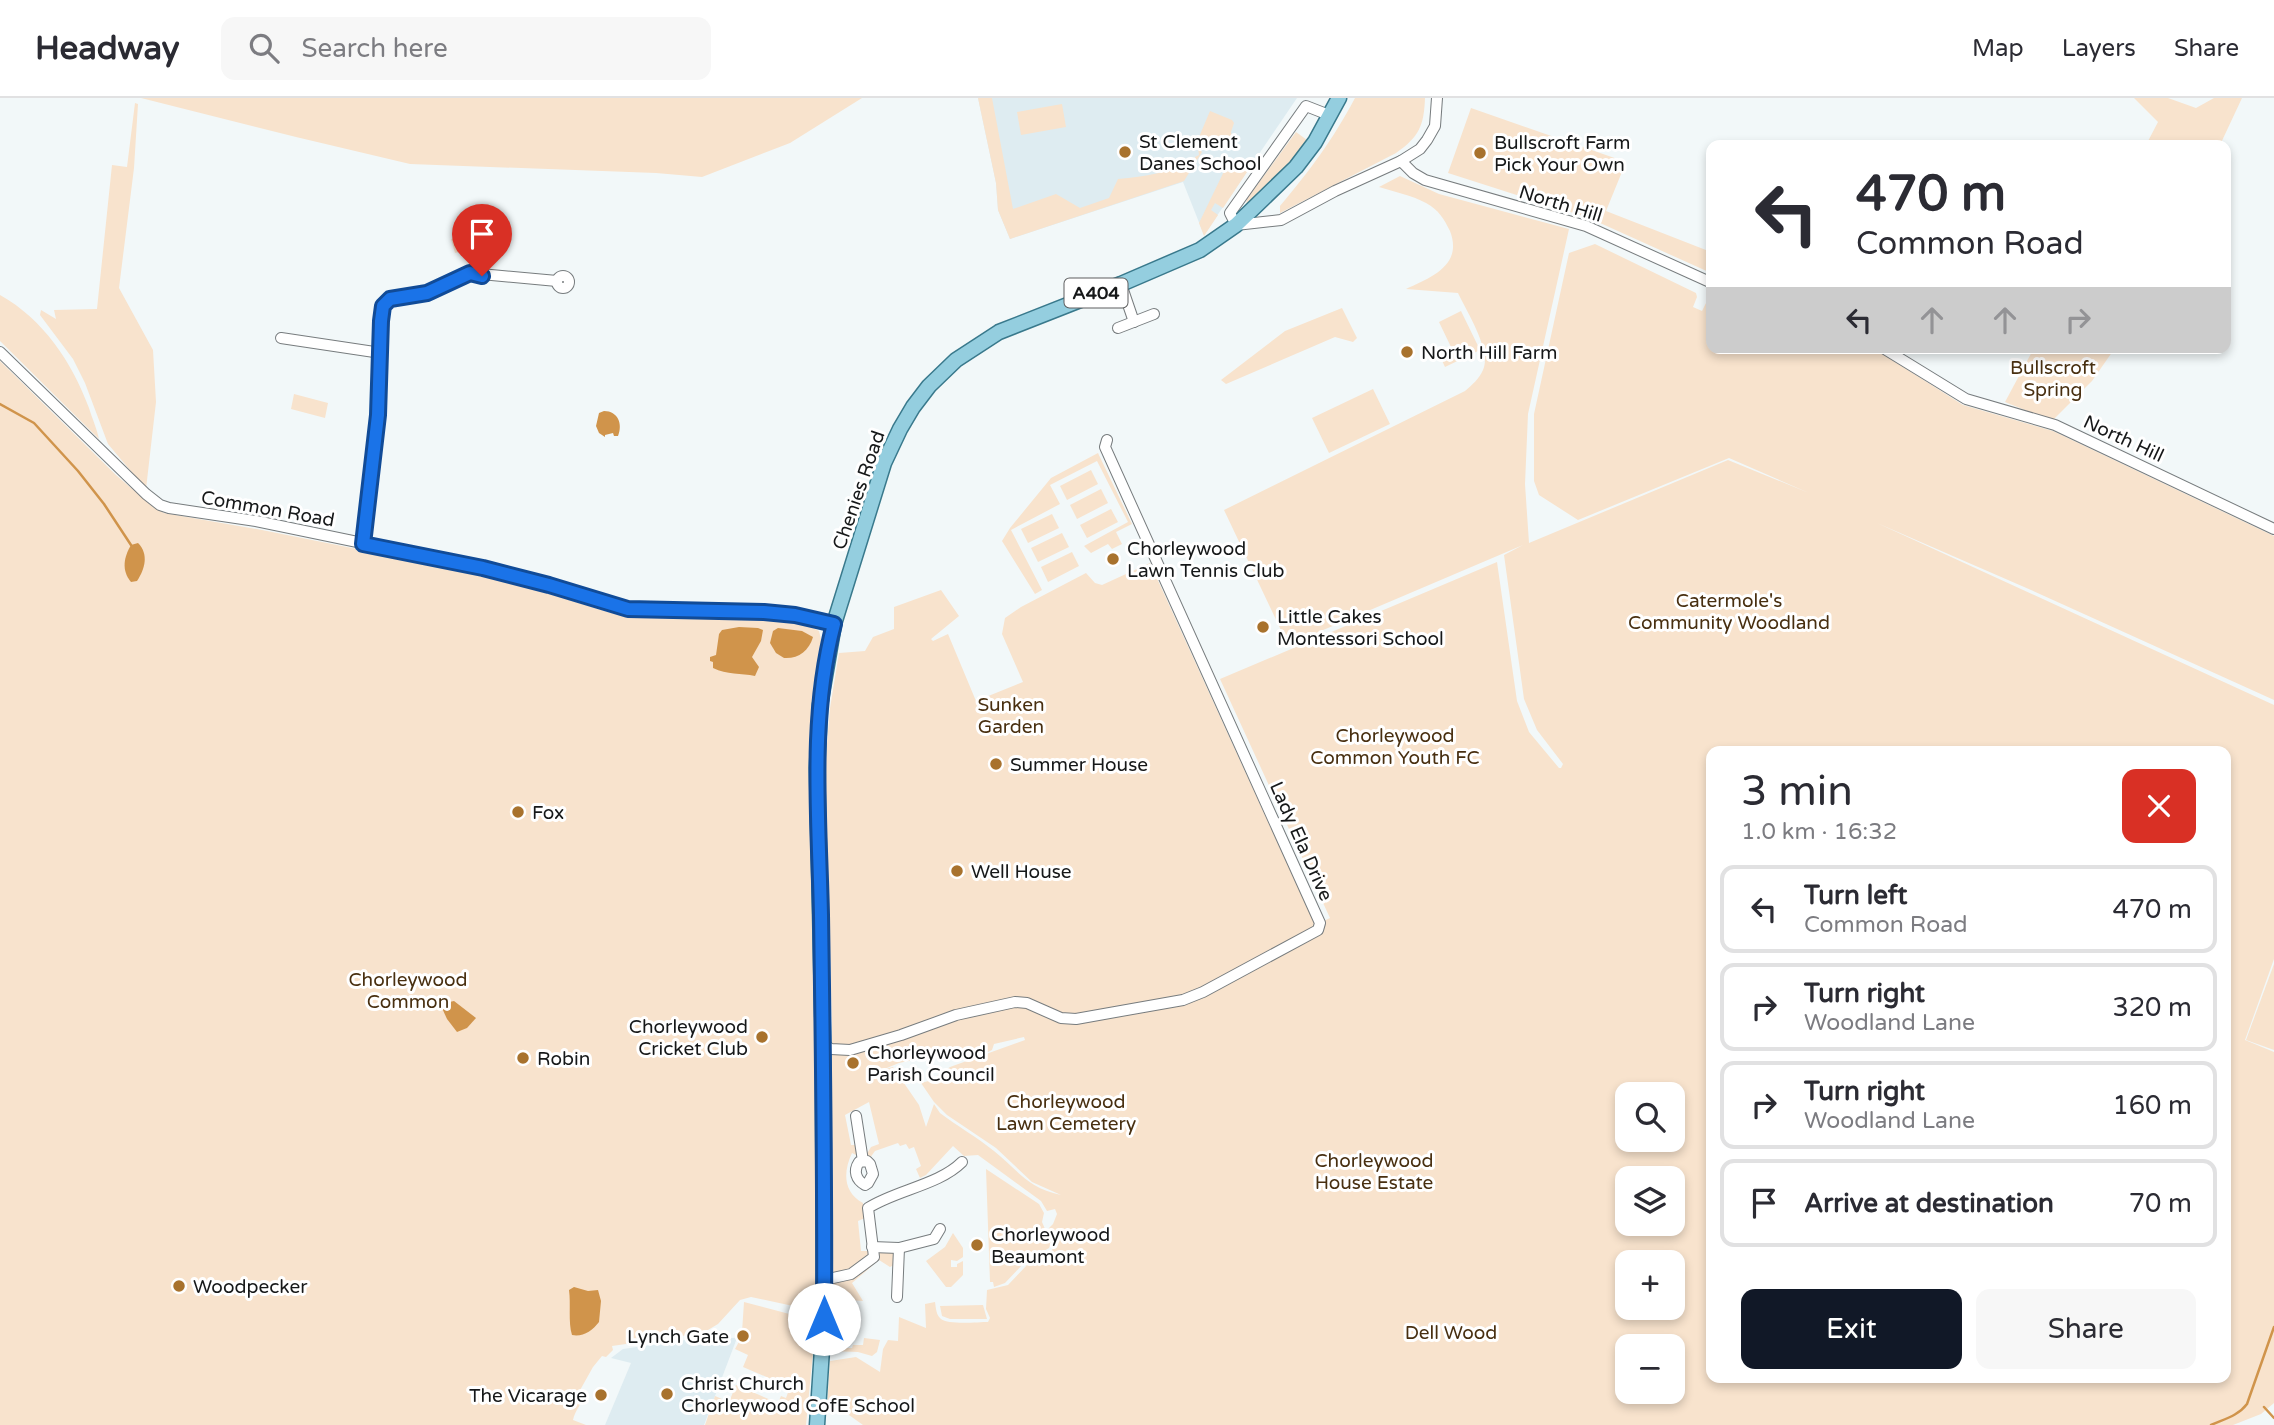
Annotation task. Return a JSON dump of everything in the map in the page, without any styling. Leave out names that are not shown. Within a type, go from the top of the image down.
[{"type":"main road","name":"Chenies Road","points":[[834,624],[884,463],[900,429],[929,386],[956,360],[999,332],[1121,285],[1200,250],[1236,225],[1297,167],[1315,142],[1339,98]]},
{"type":"main road","name":"A404","points":[[817,1425],[824,1280],[823,1044],[817,768],[821,690],[834,624]]},
{"type":"street","points":[[1329,115],[1306,106],[1230,213],[1236,225],[1281,220],[1420,149],[1435,126],[1437,98]]},
{"type":"street","name":"North Hill","points":[[1401,161],[1425,180],[1586,226],[1706,280]]},
{"type":"street","points":[[363,544],[378,415],[383,306],[390,299],[427,293],[470,273],[557,281]]},
{"type":"street","points":[[1121,285],[1134,322]]},
{"type":"street","points":[[1118,328],[1154,314]]},
{"type":"street","points":[[281,338],[381,353]]},
{"type":"street","name":"Common Road","points":[[0,352],[160,505],[256,521],[483,568],[628,609],[764,612],[795,615],[834,624]]},
{"type":"street","name":"North Hill","points":[[1893,354],[1966,399],[2055,425],[2274,529]]},
{"type":"street","name":"Lady Ela Drive","points":[[823,1044],[831,1049],[850,1050],[956,1015],[1015,1002],[1027,1003],[1061,1018],[1076,1019],[1177,1001],[1203,992],[1318,930],[1320,923],[1105,447],[1107,440]]},
{"type":"street","points":[[824,1280],[851,1274],[874,1257],[865,1185],[856,1176],[857,1166],[863,1161],[856,1116]]},
{"type":"street","points":[[868,1208],[883,1199],[952,1172],[962,1162]]},
{"type":"street","points":[[872,1247],[899,1248],[934,1239],[940,1229]]},
{"type":"street","points":[[897,1297],[899,1248]]},
{"type":"shaded area","name":"St Clement Danes School","points":[[978,98],[1297,98],[1204,235],[1183,182],[1010,239],[998,210],[996,183]]},
{"type":"shaded area","points":[[599,413],[613,413],[618,419],[618,436],[613,433],[605,437],[599,433],[596,426]]},
{"type":"shaded area","points":[[138,543],[144,552],[144,567],[137,581],[131,582],[126,573],[125,559],[131,545]]},
{"type":"shaded area","points":[[739,627],[763,630],[761,641],[752,657],[759,667],[755,676],[718,670],[713,668],[713,662],[710,661],[710,657],[716,655],[722,630]]},
{"type":"shaded area","points":[[778,628],[802,631],[813,637],[802,653],[784,658],[776,653],[770,643],[773,631]]},
{"type":"shaded area","points":[[454,1001],[476,1018],[467,1028],[457,1032],[442,1008],[445,1003]]},
{"type":"shaded area","points":[[574,1287],[588,1291],[598,1290],[601,1301],[599,1322],[590,1331],[580,1335],[572,1335],[570,1324],[569,1290]]},
{"type":"shaded area","name":"Christ Church Chorleywood CofE School","points":[[706,1337],[737,1338],[704,1425],[605,1425],[631,1363],[611,1358],[623,1349]]},
{"type":"green space","points":[[141,98],[862,98],[790,143],[702,177],[410,164]]},
{"type":"green space","points":[[978,98],[992,98],[1013,209],[1056,194],[1080,208],[1109,198],[1118,179],[1167,171],[1195,159],[1199,155],[1198,148],[1202,152],[1184,181],[1010,239],[998,210],[996,183]]},
{"type":"green space","points":[[1355,98],[1425,98],[1419,130],[1410,142],[1396,153],[1280,213],[1280,206],[1321,154]]},
{"type":"green space","points":[[2134,98],[2168,98],[2196,108],[2214,98],[2242,98],[2222,140],[2149,140],[2158,122]]},
{"type":"green space","points":[[135,103],[138,104],[134,168],[119,288],[153,350],[156,402],[146,489],[108,444],[73,359],[40,315],[41,310],[56,319],[54,310],[97,309],[112,165],[127,167]]},
{"type":"green space","points":[[1062,104],[1066,127],[1021,135],[1017,112]]},
{"type":"green space","points":[[1471,108],[1626,162],[1606,211],[1706,250],[1706,271],[1589,218],[1448,173]]},
{"type":"green space","points":[[1210,111],[1232,120],[1233,140],[1206,140],[1199,137]]},
{"type":"green space","points":[[1296,132],[1307,140],[1285,168],[1246,205],[1247,199]]},
{"type":"green space","points":[[1229,161],[1249,169],[1223,208],[1215,203],[1211,210],[1218,215],[1204,236],[1199,223]]},
{"type":"green space","name":"Chorleywood House Estate","points":[[1400,176],[1439,194],[1569,229],[1528,414],[1525,484],[1529,543],[1728,460],[1809,493],[1729,458],[1578,520],[1539,495],[1534,481],[1534,414],[1569,253],[1595,244],[1696,293],[1693,307],[1702,311],[1706,303],[1706,354],[1882,354],[1963,405],[2053,431],[2274,536],[2274,700],[1877,523],[2274,705],[2274,959],[2245,1040],[2274,1052],[2274,1403],[2261,1414],[2233,1425],[863,1425],[842,1410],[827,1406],[830,1361],[856,1357],[880,1372],[883,1349],[888,1340],[898,1341],[899,1317],[926,1328],[925,1304],[935,1302],[938,1316],[945,1321],[988,1322],[990,1318],[986,1309],[987,1290],[1008,1285],[1028,1264],[1052,1250],[1054,1243],[1049,1228],[1057,1214],[1055,1209],[1047,1211],[1041,1201],[978,1155],[964,1156],[953,1146],[920,1178],[916,1169],[921,1166],[914,1147],[909,1149],[906,1144],[900,1146],[898,1143],[875,1151],[870,1158],[866,1155],[871,1147],[879,1144],[869,1102],[845,1115],[851,1145],[856,1145],[858,1156],[852,1153],[846,1174],[848,1187],[863,1203],[865,1218],[858,1221],[861,1251],[894,1251],[894,1265],[890,1267],[879,1260],[852,1283],[863,1301],[835,1299],[840,1310],[845,1313],[844,1348],[863,1345],[864,1338],[880,1340],[877,1352],[872,1356],[858,1352],[831,1351],[832,1024],[825,768],[830,708],[839,653],[865,651],[873,637],[894,629],[894,607],[941,590],[959,616],[931,639],[933,641],[948,634],[976,701],[1023,682],[1002,634],[1005,618],[1086,573],[1095,583],[1102,585],[1150,563],[1315,925],[1330,918],[1220,679],[1497,562],[1517,701],[1529,732],[1559,768],[1563,764],[1537,730],[1524,699],[1504,555],[1523,545],[1288,645],[1224,510],[1465,391],[1483,370],[1485,362],[1481,342],[1458,293],[1406,289],[1443,268],[1452,253],[1453,243],[1446,223],[1438,212],[1426,203],[1379,187]],"holes":[[[1024,1037],[1025,1040],[950,1067],[936,1079],[921,1083],[947,1115],[996,1148],[1032,1182],[1061,1195],[1040,1188],[1024,1178],[1003,1158],[940,1113],[934,1104],[926,1127],[919,1105],[893,1067],[882,1070],[899,1063],[966,1049],[973,1053],[985,1053],[992,1050],[994,1044]]]},
{"type":"green space","points":[[485,232],[488,246],[455,253],[451,239]]},
{"type":"green space","points":[[0,295],[30,316],[65,358],[82,391],[99,439],[0,341]]},
{"type":"green space","points":[[1342,308],[1357,338],[1353,342],[1335,337],[1226,384],[1221,380],[1285,331]]},
{"type":"green space","points":[[1461,311],[1480,350],[1445,367],[1439,354],[1451,347],[1439,322]]},
{"type":"green space","name":"Bullscroft Spring","points":[[2031,354],[2111,354],[2092,381],[2052,421],[2005,402]]},
{"type":"green space","name":"Chorleywood Common","points":[[0,361],[116,475],[153,507],[164,513],[427,563],[518,584],[611,613],[689,617],[728,615],[776,619],[799,623],[819,631],[822,643],[813,687],[816,1311],[751,1297],[740,1300],[718,1324],[703,1333],[612,1346],[613,1350],[606,1357],[602,1356],[593,1367],[579,1392],[583,1395],[573,1420],[586,1425],[0,1425]]},
{"type":"green space","points":[[1373,389],[1390,424],[1329,453],[1312,418]]},
{"type":"green space","points":[[294,394],[328,403],[325,418],[291,409]]},
{"type":"green space","points":[[1098,453],[1132,524],[1116,532],[1122,544],[1112,549],[1108,544],[1091,553],[1084,546],[1128,522],[1097,461],[1050,485],[1060,504],[1011,530],[1042,590],[1035,594],[1002,541],[1051,478]]},
{"type":"green space","points":[[1091,470],[1098,484],[1067,500],[1060,486]]},
{"type":"green space","points":[[1101,489],[1108,503],[1077,519],[1070,505]]},
{"type":"green space","points":[[1111,509],[1118,522],[1087,538],[1080,525]]},
{"type":"green space","points":[[1052,514],[1059,528],[1028,543],[1021,529]]},
{"type":"green space","points":[[1062,533],[1069,547],[1038,562],[1031,548]]},
{"type":"green space","points":[[1072,552],[1079,566],[1048,582],[1041,567]]},
{"type":"green space","points":[[2274,964],[2274,1050],[2246,1040]]},
{"type":"green space","points":[[986,1169],[1039,1204],[1044,1213],[1042,1222],[1051,1243],[1049,1248],[1024,1263],[1005,1283],[994,1287],[993,1282],[990,1282]]},
{"type":"green space","points":[[953,1233],[963,1248],[963,1257],[957,1261],[951,1260],[951,1267],[957,1267],[957,1264],[963,1261],[963,1275],[951,1287],[946,1287],[926,1261],[945,1247]]},
{"type":"green space","points":[[744,1302],[816,1321],[806,1425],[705,1425],[715,1396],[729,1402],[736,1385],[778,1403],[781,1396],[786,1398],[790,1387],[743,1367],[748,1355],[735,1349],[741,1338],[745,1339],[746,1334],[742,1332]]},
{"type":"green space","points":[[983,1305],[987,1319],[950,1319],[942,1316],[940,1306]]},
{"type":"waterway","points":[[0,404],[34,423],[78,471],[131,545]]},
{"type":"waterway","points":[[2211,1425],[2235,1414],[2247,1404],[2274,1327]]},
{"type":"waterway","points":[[2264,1407],[2274,1418]]},
{"type":"place","name":"St Clement Danes School","points":[[1125,152]]},
{"type":"place","name":"Bullscroft Farm Pick Your Own","points":[[1480,153]]},
{"type":"place","name":"North Hill Farm","points":[[1407,352]]},
{"type":"place","name":"Chorleywood Lawn Tennis Club","points":[[1113,559]]},
{"type":"place","name":"Little Cakes Montessori School","points":[[1263,627]]},
{"type":"place","name":"Summer House","points":[[996,764]]},
{"type":"place","name":"Fox","points":[[518,812]]},
{"type":"place","name":"Well House","points":[[957,871]]},
{"type":"place","name":"Chorleywood Cricket Club","points":[[762,1037]]},
{"type":"place","name":"Robin","points":[[523,1058]]},
{"type":"place","name":"Chorleywood Parish Council","points":[[853,1063]]},
{"type":"place","name":"Chorleywood Beaumont","points":[[977,1245]]},
{"type":"place","name":"Woodpecker","points":[[179,1286]]},
{"type":"place","name":"Lynch Gate","points":[[743,1336]]},
{"type":"place","name":"Christ Church Chorleywood CofE School","points":[[667,1394]]},
{"type":"place","name":"The Vicarage","points":[[601,1395]]},
{"type":"route","points":[[482,276],[470,273],[427,293],[390,299],[383,306],[378,415],[363,544],[483,568],[628,609],[764,612],[795,615],[834,624],[821,690],[817,768],[823,1044],[824,1319]]},
{"type":"park label","name":"Catermole's Community Woodland","points":[[1729,611]]},
{"type":"park label","name":"Sunken Garden","points":[[1011,715]]},
{"type":"park label","name":"Chorleywood Common Youth FC","points":[[1395,746]]},
{"type":"park label","name":"Chorleywood Lawn Cemetery","points":[[1066,1112]]},
{"type":"park label","name":"Dell Wood","points":[[1451,1332]]}]
